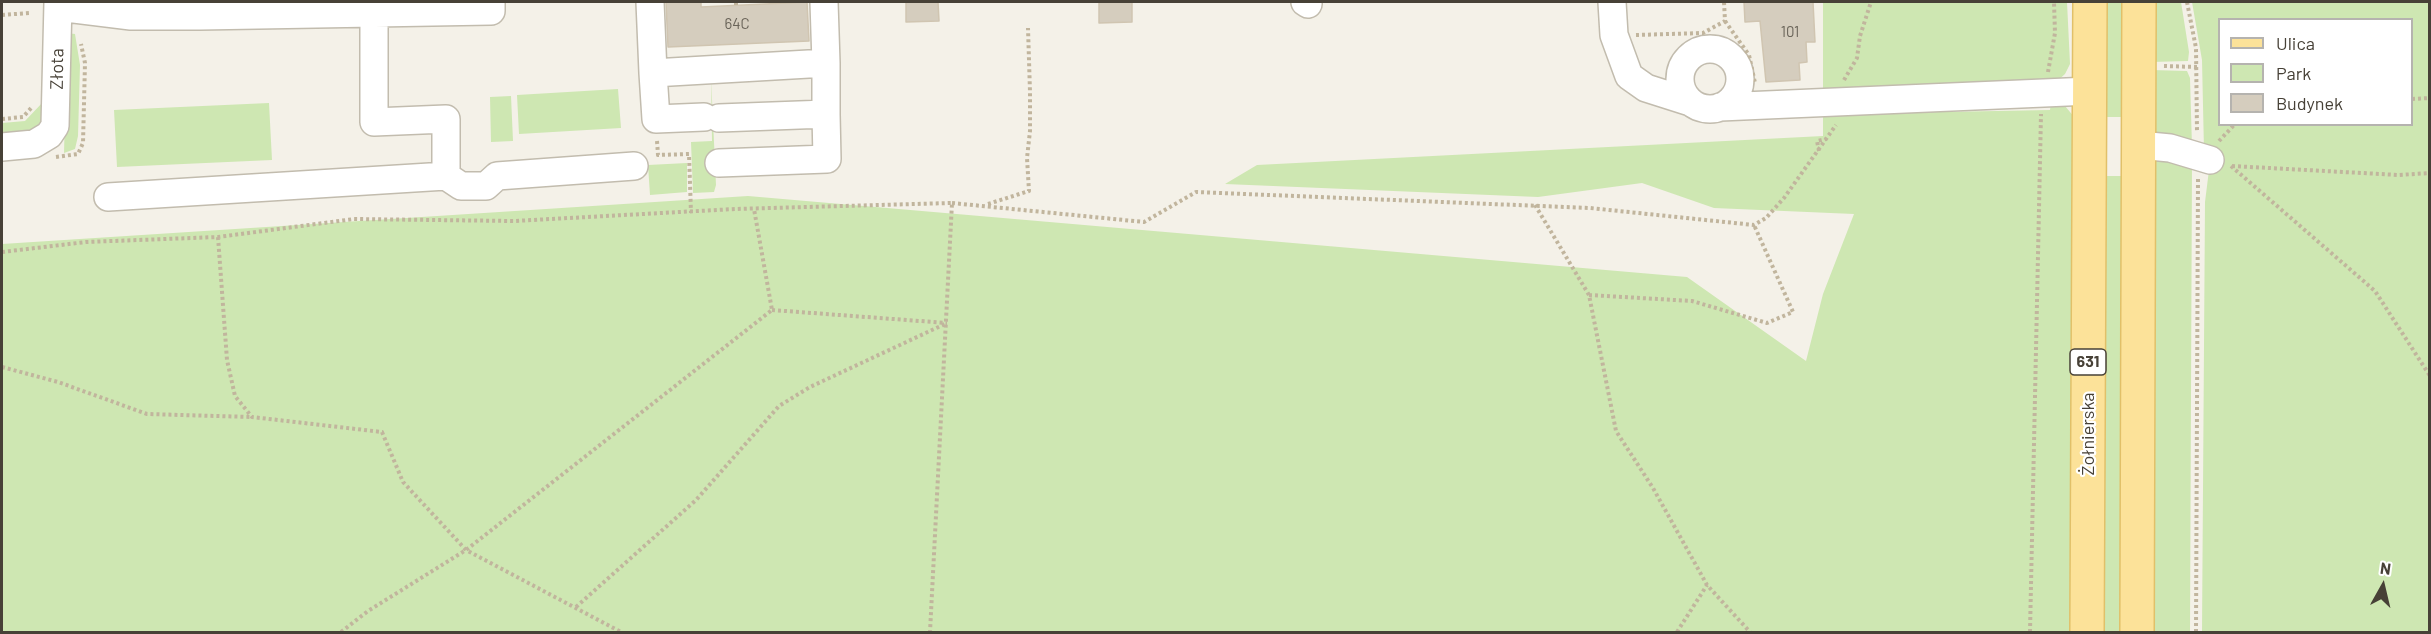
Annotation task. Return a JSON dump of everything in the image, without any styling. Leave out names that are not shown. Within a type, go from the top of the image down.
[{"type":"main road","name":"631","points":[[2090,2],[2090,91]]},
{"type":"main road","points":[[2137,633],[2139,2]]},
{"type":"main road","name":"Żołnierska","points":[[2087,633],[2090,91]]},
{"type":"street","points":[[58,4],[92,12],[182,16],[491,11],[491,2]]},
{"type":"street","points":[[650,2],[656,119],[826,114]]},
{"type":"street","points":[[719,163],[827,159],[824,2]]},
{"type":"street","points":[[1612,2],[1614,35],[1629,76],[1646,88],[1699,107],[2090,91]]},
{"type":"street","name":"Złota","points":[[2,147],[34,144],[49,135],[56,118],[58,4]]},
{"type":"street","points":[[374,14],[374,122],[446,119],[446,176]]},
{"type":"street","points":[[1690,102],[1680,84],[1679,73],[1690,55],[1710,48],[1729,55],[1740,73],[1736,94],[1720,107]]},
{"type":"street","points":[[653,73],[826,63]]},
{"type":"street","points":[[2139,145],[2170,148],[2204,158]]},
{"type":"street","points":[[108,197],[446,176],[461,186],[486,186],[497,176],[634,166]]},
{"type":"path","points":[[1724,2],[1725,21],[1749,55],[1752,77],[1758,88]]},
{"type":"path","points":[[2,252],[86,242],[218,237],[354,219],[473,222],[952,202],[1144,222],[1196,192],[1535,205],[1657,213],[1754,225],[1772,212],[1819,151],[1817,141],[1826,140],[1857,58],[1860,36],[1871,2]]},
{"type":"path","points":[[2030,633],[2041,93],[2052,54],[2054,2]]},
{"type":"path","points":[[2187,2],[2197,67],[2204,158],[2196,633]]},
{"type":"path","points":[[2,15],[29,13]]},
{"type":"path","points":[[1614,35],[1703,33],[1725,21]]},
{"type":"path","points":[[984,205],[1029,191],[1028,28]]},
{"type":"path","points":[[2139,79],[2197,67]]},
{"type":"path","points":[[2413,99],[2430,98]]},
{"type":"path","points":[[656,119],[658,155],[689,154],[691,213]]},
{"type":"path","points":[[2430,173],[2399,175],[2231,166],[2375,291],[2430,376]]},
{"type":"path","points":[[930,633],[948,323],[952,202]]},
{"type":"path","points":[[1535,205],[1589,295],[1616,431],[1653,488],[1707,585],[1750,633]]},
{"type":"path","points":[[754,209],[772,310]]},
{"type":"path","points":[[1589,295],[1692,300],[1767,323],[1793,312],[1754,225]]},
{"type":"path","points":[[218,237],[227,360],[235,396],[252,417]]},
{"type":"path","points":[[341,633],[368,611],[466,550],[772,310],[948,323]]},
{"type":"path","points":[[576,607],[696,500],[779,406],[810,387],[948,323]]},
{"type":"path","points":[[2,367],[58,382],[147,414],[252,417],[382,432],[403,482],[466,550],[621,633]]},
{"type":"path","points":[[1677,633],[1707,585]]},
{"type":"green space","points":[[1823,2],[2067,2],[2070,64],[2065,74],[2055,83],[1942,90],[1942,112],[2050,110],[2051,102],[2065,106],[2075,118],[2075,632],[2,632],[2,244],[748,196],[1687,277],[1806,361],[1823,294],[1854,214],[1714,208],[1642,183],[1538,197],[1225,184],[1257,165],[1823,136]]},
{"type":"green space","points":[[2101,2],[2127,2],[2127,117],[2101,117]]},
{"type":"green space","points":[[2151,2],[2181,2],[2189,52],[2188,61],[2151,62]]},
{"type":"green space","points":[[2192,2],[2429,2],[2429,632],[2202,632],[2205,202],[2211,154],[2204,151],[2202,60]]},
{"type":"green space","points":[[67,33],[75,34],[80,65],[78,136],[75,149],[64,153]]},
{"type":"green space","points":[[2151,70],[2187,71],[2190,78],[2192,147],[2155,134]]},
{"type":"green space","points":[[711,78],[716,185],[714,192],[693,193],[691,142],[712,141]]},
{"type":"green space","points":[[618,89],[621,128],[519,134],[517,95]]},
{"type":"green space","points":[[511,96],[513,141],[491,142],[490,97]]},
{"type":"green space","points":[[43,102],[44,120],[38,130],[2,137],[2,123],[25,121]]},
{"type":"green space","points":[[269,103],[272,160],[117,167],[114,110]]},
{"type":"green space","points":[[2156,160],[2192,160],[2190,632],[2150,632],[2154,164]]},
{"type":"green space","points":[[687,163],[687,192],[650,195],[648,165]]},
{"type":"green space","points":[[2103,176],[2125,176],[2123,632],[2101,632]]},
{"type":"building","points":[[666,2],[701,2],[701,7],[807,2],[809,41],[668,47]]},
{"type":"building","points":[[906,2],[938,2],[939,21],[906,22]]},
{"type":"building","points":[[1099,2],[1132,2],[1132,22],[1099,23]]},
{"type":"building","points":[[1744,2],[1813,2],[1815,42],[1806,42],[1807,62],[1799,63],[1800,80],[1766,82],[1760,21],[1745,22]]}]
